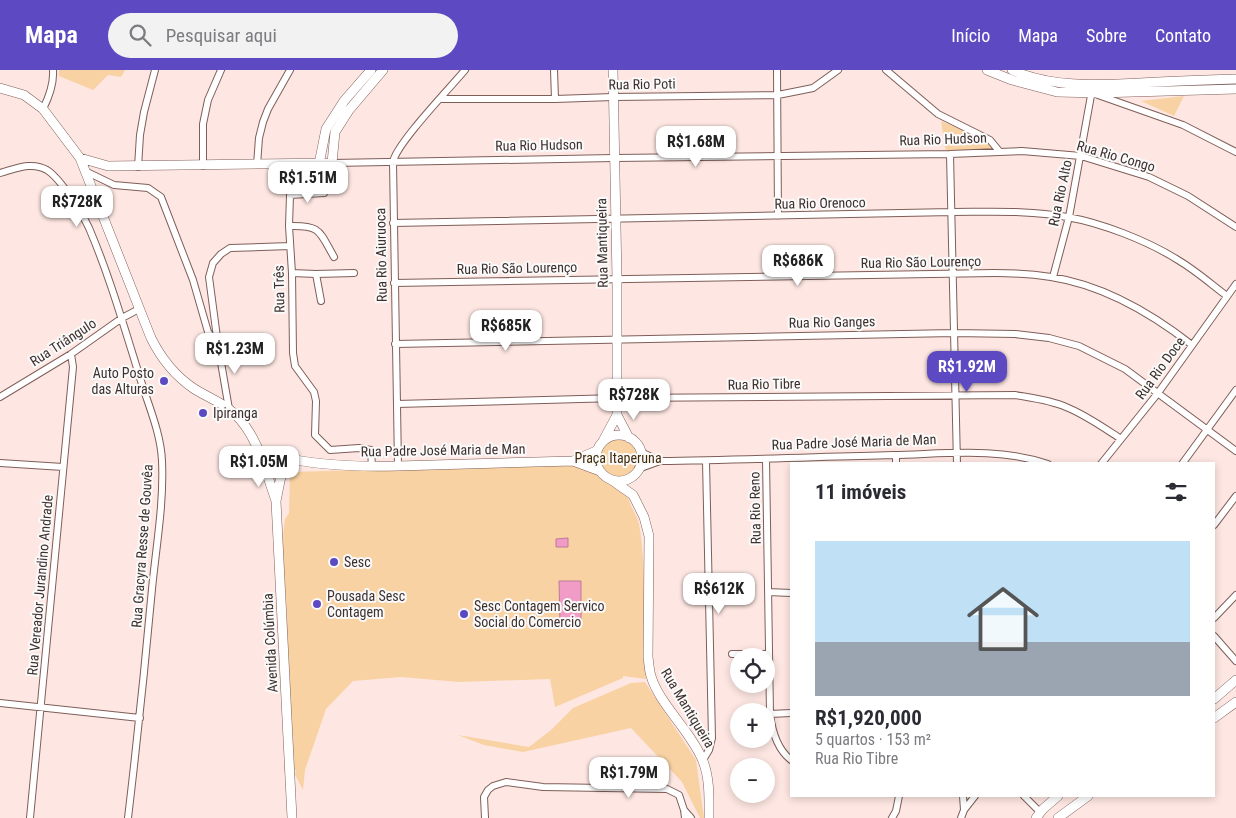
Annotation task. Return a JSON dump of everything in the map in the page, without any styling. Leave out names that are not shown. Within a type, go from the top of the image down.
[{"type":"street","points":[[43,109],[48,100],[54,78],[53,70]]},
{"type":"street","points":[[138,167],[144,112],[155,70]]},
{"type":"street","points":[[203,166],[202,124],[208,100],[220,70]]},
{"type":"street","points":[[319,164],[326,129],[344,102],[371,70]]},
{"type":"street","points":[[332,163],[335,132],[350,110],[383,70]]},
{"type":"street","name":"Rua Rio Aiuruoca","points":[[398,466],[393,223],[394,155],[465,70]]},
{"type":"street","points":[[554,70],[555,99]]},
{"type":"street","name":"Rua Mantiqueira","points":[[613,70],[617,279],[617,415],[629,438]]},
{"type":"street","points":[[777,70],[778,216]]},
{"type":"street","name":"Rua Rio Poti","points":[[440,99],[778,95],[813,88],[838,70]]},
{"type":"street","points":[[886,70],[938,114],[990,140],[999,151]]},
{"type":"street","points":[[987,70],[1012,80],[1057,92],[1093,89],[1233,76],[1234,89],[1130,92],[1093,89],[1012,70]]},
{"type":"street","points":[[257,165],[259,138],[263,122],[289,71]]},
{"type":"street","points":[[0,88],[24,95],[43,109],[80,158],[151,338],[166,364],[192,387],[229,409],[246,427],[265,466],[272,474],[282,470]]},
{"type":"street","points":[[1093,89],[1129,107],[1183,125],[1236,152]]},
{"type":"street","name":"Rua Rio Alto","points":[[1053,277],[1069,217],[1093,89]]},
{"type":"street","points":[[1129,107],[1126,100],[1130,92]]},
{"type":"street","name":"Rua Rio Hudson","points":[[80,158],[108,166],[138,167],[950,154],[999,151]]},
{"type":"street","name":"Rua Rio Congo","points":[[999,151],[1080,156],[1149,177],[1188,196],[1236,227]]},
{"type":"street","points":[[950,154],[957,462]]},
{"type":"street","name":"Rua Gracyra Resse de Gouvêa","points":[[0,173],[33,165],[48,171],[54,176],[77,207],[88,227],[122,318],[160,444],[162,488],[140,718],[128,818]]},
{"type":"street","points":[[86,171],[114,186],[148,188],[161,197],[192,280],[208,332],[218,346]]},
{"type":"street","name":"Rua Três","points":[[324,193],[290,195],[289,226],[292,273],[293,353],[296,366],[314,392],[316,401],[315,435],[330,450],[359,448],[371,450],[372,467]]},
{"type":"street","name":"Rua Rio Orenoco","points":[[393,223],[1024,212],[1069,217],[1111,229],[1146,242],[1178,260],[1227,296]]},
{"type":"street","points":[[289,226],[312,227],[319,231],[334,257]]},
{"type":"street","points":[[229,409],[218,346],[210,277],[212,262],[230,248],[290,246]]},
{"type":"street","points":[[292,273],[354,273]]},
{"type":"street","points":[[316,274],[321,301]]},
{"type":"street","name":"Rua Rio São Lourenço","points":[[394,283],[1025,274],[1053,277],[1088,286],[1116,297],[1170,328],[1192,345]]},
{"type":"street","name":"Rua Rio Doce","points":[[1103,462],[1158,393],[1236,284]]},
{"type":"street","name":"Rua Triângulo","points":[[0,397],[71,354],[122,318],[139,309]]},
{"type":"street","name":"Rua Rio Ganges","points":[[395,344],[954,333],[1015,334],[1050,338],[1079,346],[1125,369],[1236,451]]},
{"type":"street","name":"Rua Vereador Jurandino Andrade","points":[[30,818],[42,708],[73,367],[71,354]]},
{"type":"street","points":[[1183,462],[1236,390]]},
{"type":"street","name":"Rua Rio Tibre","points":[[397,404],[617,398],[1016,395],[1066,406],[1121,439]]},
{"type":"street","name":"Rua Mantiqueira","points":[[603,441],[617,415]]},
{"type":"street","points":[[613,437],[629,438],[639,447],[642,459],[635,473],[621,481],[613,481],[600,471],[596,460],[596,451],[603,441],[613,437]]},
{"type":"street","name":"Rua Padre José Maria de Man","points":[[254,440],[279,456],[313,463],[372,467],[573,461],[596,451]]},
{"type":"street","name":"Rua Padre José Maria de Man","points":[[641,452],[660,461],[835,460],[957,453],[1008,454],[1042,462]]},
{"type":"street","points":[[896,455],[896,462]]},
{"type":"street","points":[[265,466],[268,457],[279,456],[284,462],[276,501]]},
{"type":"street","name":"Rua Rio Reno","points":[[766,459],[769,648]]},
{"type":"street","name":"Rua Padre José Maria de Man","points":[[573,461],[600,471]]},
{"type":"street","name":"Rua Padre José Maria de Man","points":[[635,473],[660,461]]},
{"type":"street","points":[[703,760],[709,750],[712,738],[706,461]]},
{"type":"street","points":[[0,463],[63,467]]},
{"type":"street","name":"Rua Padre José Maria de Man","points":[[282,470],[313,463]]},
{"type":"street","name":"Avenida Colúmbia","points":[[265,466],[276,501],[292,818]]},
{"type":"street","name":"Rua Mantiqueira","points":[[633,495],[635,473]]},
{"type":"street","name":"Rua Mantiqueira","points":[[613,481],[633,495],[644,517],[649,536],[648,657],[650,675],[663,699],[694,741],[703,760],[708,778],[709,818]]},
{"type":"street","points":[[1215,524],[1236,496]]},
{"type":"street","points":[[768,592],[790,593]]},
{"type":"street","points":[[1215,617],[1236,595]]},
{"type":"street","points":[[1215,637],[1236,661]]},
{"type":"street","points":[[1215,697],[1236,680]]},
{"type":"street","points":[[1215,717],[1236,702]]},
{"type":"street","points":[[0,703],[140,718]]},
{"type":"street","points":[[775,714],[790,713]]},
{"type":"street","name":"Rua Rio Reno","points":[[775,736],[790,759]]},
{"type":"street","points":[[485,818],[484,797],[488,790],[506,782],[543,787],[672,790],[679,795],[685,818]]},
{"type":"street","points":[[892,818],[896,811],[898,797]]},
{"type":"street","points":[[964,797],[964,810]]},
{"type":"street","points":[[961,818],[964,810],[974,797]]},
{"type":"street","points":[[1025,797],[1038,815],[1057,797]]},
{"type":"street","points":[[1058,818],[1087,797]]},
{"type":"street","points":[[684,810],[691,818]]},
{"type":"green space","points":[[59,70],[125,70],[121,77],[108,75],[93,90],[59,76]]},
{"type":"green space","points":[[1184,96],[1174,116],[1141,101]]},
{"type":"green space","points":[[941,121],[986,140],[993,150],[946,152]]},
{"type":"green space","name":"Praça Itaperuna","points":[[618,439],[632,444],[637,458],[632,472],[618,477],[604,472],[599,458],[604,444]]},
{"type":"green space","name":"Sesc Contagem Servico Social do Comercio","points":[[571,464],[597,472],[619,491],[628,495],[638,520],[642,543],[644,582],[646,679],[623,676],[623,678],[555,707],[550,679],[459,682],[401,677],[353,681],[326,709],[305,770],[303,790],[295,775],[296,770],[284,771],[287,613],[282,545],[285,519],[289,513],[290,472]]},
{"type":"green space","points":[[645,682],[696,760],[704,818],[700,818],[682,782],[631,728],[523,752],[484,745],[458,735],[529,747],[551,730],[573,708],[631,683]]},
{"type":"shaded area","points":[[568,538],[568,547],[556,547],[556,539]]},
{"type":"shaded area","points":[[559,581],[581,581],[581,623],[560,623]]},
{"type":"place","name":"Auto Posto das Alturas","points":[[164,381]]},
{"type":"place","name":"Ipiranga","points":[[203,413]]},
{"type":"place","name":"Sesc","points":[[334,562]]},
{"type":"place","name":"Pousada Sesc Contagem","points":[[317,604]]},
{"type":"place","name":"Sesc Contagem Servico Social do Comercio","points":[[464,614]]}]
